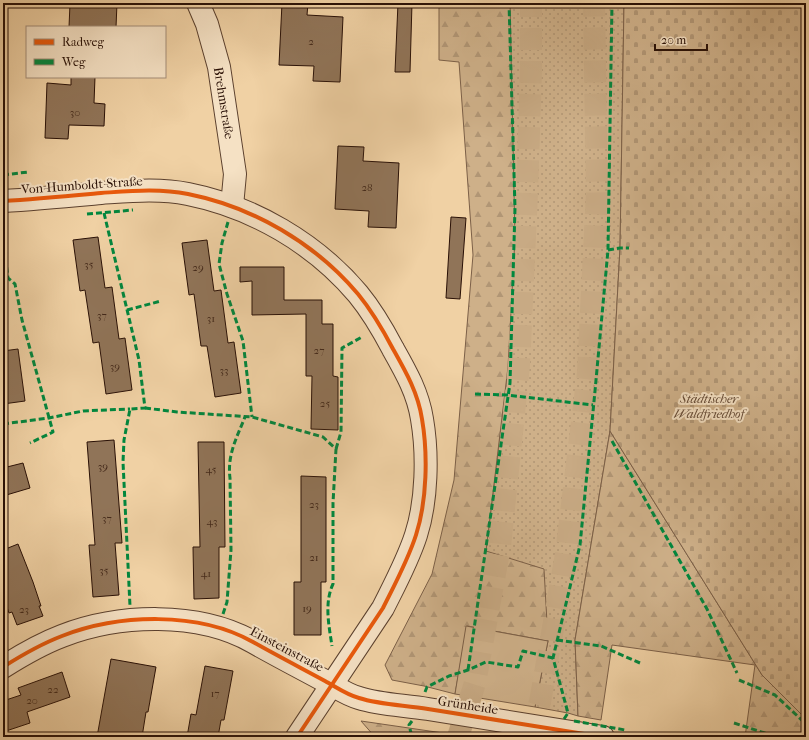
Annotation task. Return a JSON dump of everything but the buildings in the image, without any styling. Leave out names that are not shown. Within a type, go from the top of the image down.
[{"type":"street","name":"Brehmstraße","points":[[198,3],[207,24],[219,67],[235,174],[232,206]]},
{"type":"street","name":"Von-Humboldt-Straße","points":[[3,201],[140,190],[187,194],[232,206],[261,218],[287,233],[312,251],[358,294],[376,319],[405,370],[417,396],[422,420],[425,465],[424,488],[417,533],[398,579],[383,608],[297,737]]},
{"type":"street","name":"Einsteinstraße","points":[[3,667],[32,650],[61,636],[84,628],[123,621],[155,619],[186,620],[229,630],[332,685]]},
{"type":"street","name":"Grünheide","points":[[332,685],[359,698],[386,704],[418,707],[603,737]]},
{"type":"green space","points":[[439,3],[510,3],[515,238],[508,367],[486,551],[544,569],[548,641],[467,626],[455,694],[392,680],[385,665],[432,574],[454,480],[473,255],[459,62],[439,60]]},
{"type":"green space","points":[[510,3],[624,3],[620,248],[610,431],[575,640],[578,716],[535,707],[548,641],[486,551],[508,367]]},
{"type":"green space","name":"Städtischer Waldfriedhof","points":[[624,3],[806,3],[806,719],[762,675],[610,431],[620,248]]},
{"type":"green space","points":[[610,431],[762,675],[806,718],[806,737],[745,737],[755,665],[612,645],[601,720],[578,716],[575,640]]},
{"type":"green space","points":[[466,626],[548,641],[535,707],[455,694]]},
{"type":"green space","points":[[361,721],[443,733],[442,737],[375,737]]},
{"type":"tunnel","points":[[458,737],[475,683],[500,546],[519,365],[527,192],[531,70],[531,3]]},
{"type":"tunnel","points":[[529,737],[540,702],[566,554],[588,373],[597,193],[594,3]]},
{"type":"marked path","points":[[468,670],[510,383],[515,208],[509,3]]},
{"type":"marked path","points":[[564,719],[568,713],[553,658],[580,545],[608,250],[612,3]]},
{"type":"marked path","points":[[3,175],[28,172]]},
{"type":"marked path","points":[[87,214],[133,210]]},
{"type":"marked path","points":[[104,213],[139,360],[145,408],[130,409],[124,440],[123,462],[130,606]]},
{"type":"marked path","points":[[228,222],[222,243],[219,264],[227,294],[243,341],[252,417]]},
{"type":"marked path","points":[[3,240],[8,278],[15,284],[22,320],[53,432],[30,443]]},
{"type":"marked path","points":[[608,250],[629,248]]},
{"type":"marked path","points":[[127,310],[161,301]]},
{"type":"marked path","points":[[336,449],[341,432],[342,348],[362,337]]},
{"type":"marked path","points":[[475,394],[507,395],[593,405]]},
{"type":"marked path","points":[[145,408],[177,412],[252,417],[323,437],[336,449],[333,503],[333,584],[330,591],[328,607],[332,646]]},
{"type":"marked path","points":[[3,424],[49,418],[83,411],[130,409]]},
{"type":"marked path","points":[[223,614],[227,602],[231,550],[229,470],[233,446],[245,417]]},
{"type":"marked path","points":[[612,441],[707,609],[737,673]]},
{"type":"marked path","points":[[557,640],[601,646],[640,663]]},
{"type":"marked path","points":[[425,692],[427,687],[449,676],[486,662],[518,667],[523,651],[553,658]]},
{"type":"marked path","points":[[739,680],[775,695],[806,724]]},
{"type":"marked path","points":[[412,721],[409,725],[412,737]]},
{"type":"marked path","points":[[574,721],[625,730]]},
{"type":"marked path","points":[[734,723],[777,737]]},
{"type":"cycle path","points":[[3,201],[144,190],[188,194],[236,208],[281,230],[302,243],[322,259],[358,294],[373,314],[385,335],[411,383],[418,400],[422,419],[426,462],[420,522],[405,563],[383,608],[297,737]]},
{"type":"cycle path","points":[[3,667],[24,654],[47,643],[62,636],[84,629],[108,623],[133,620],[158,619],[183,621],[208,625],[231,632],[253,642],[355,697],[384,704],[428,709],[603,737]]}]
